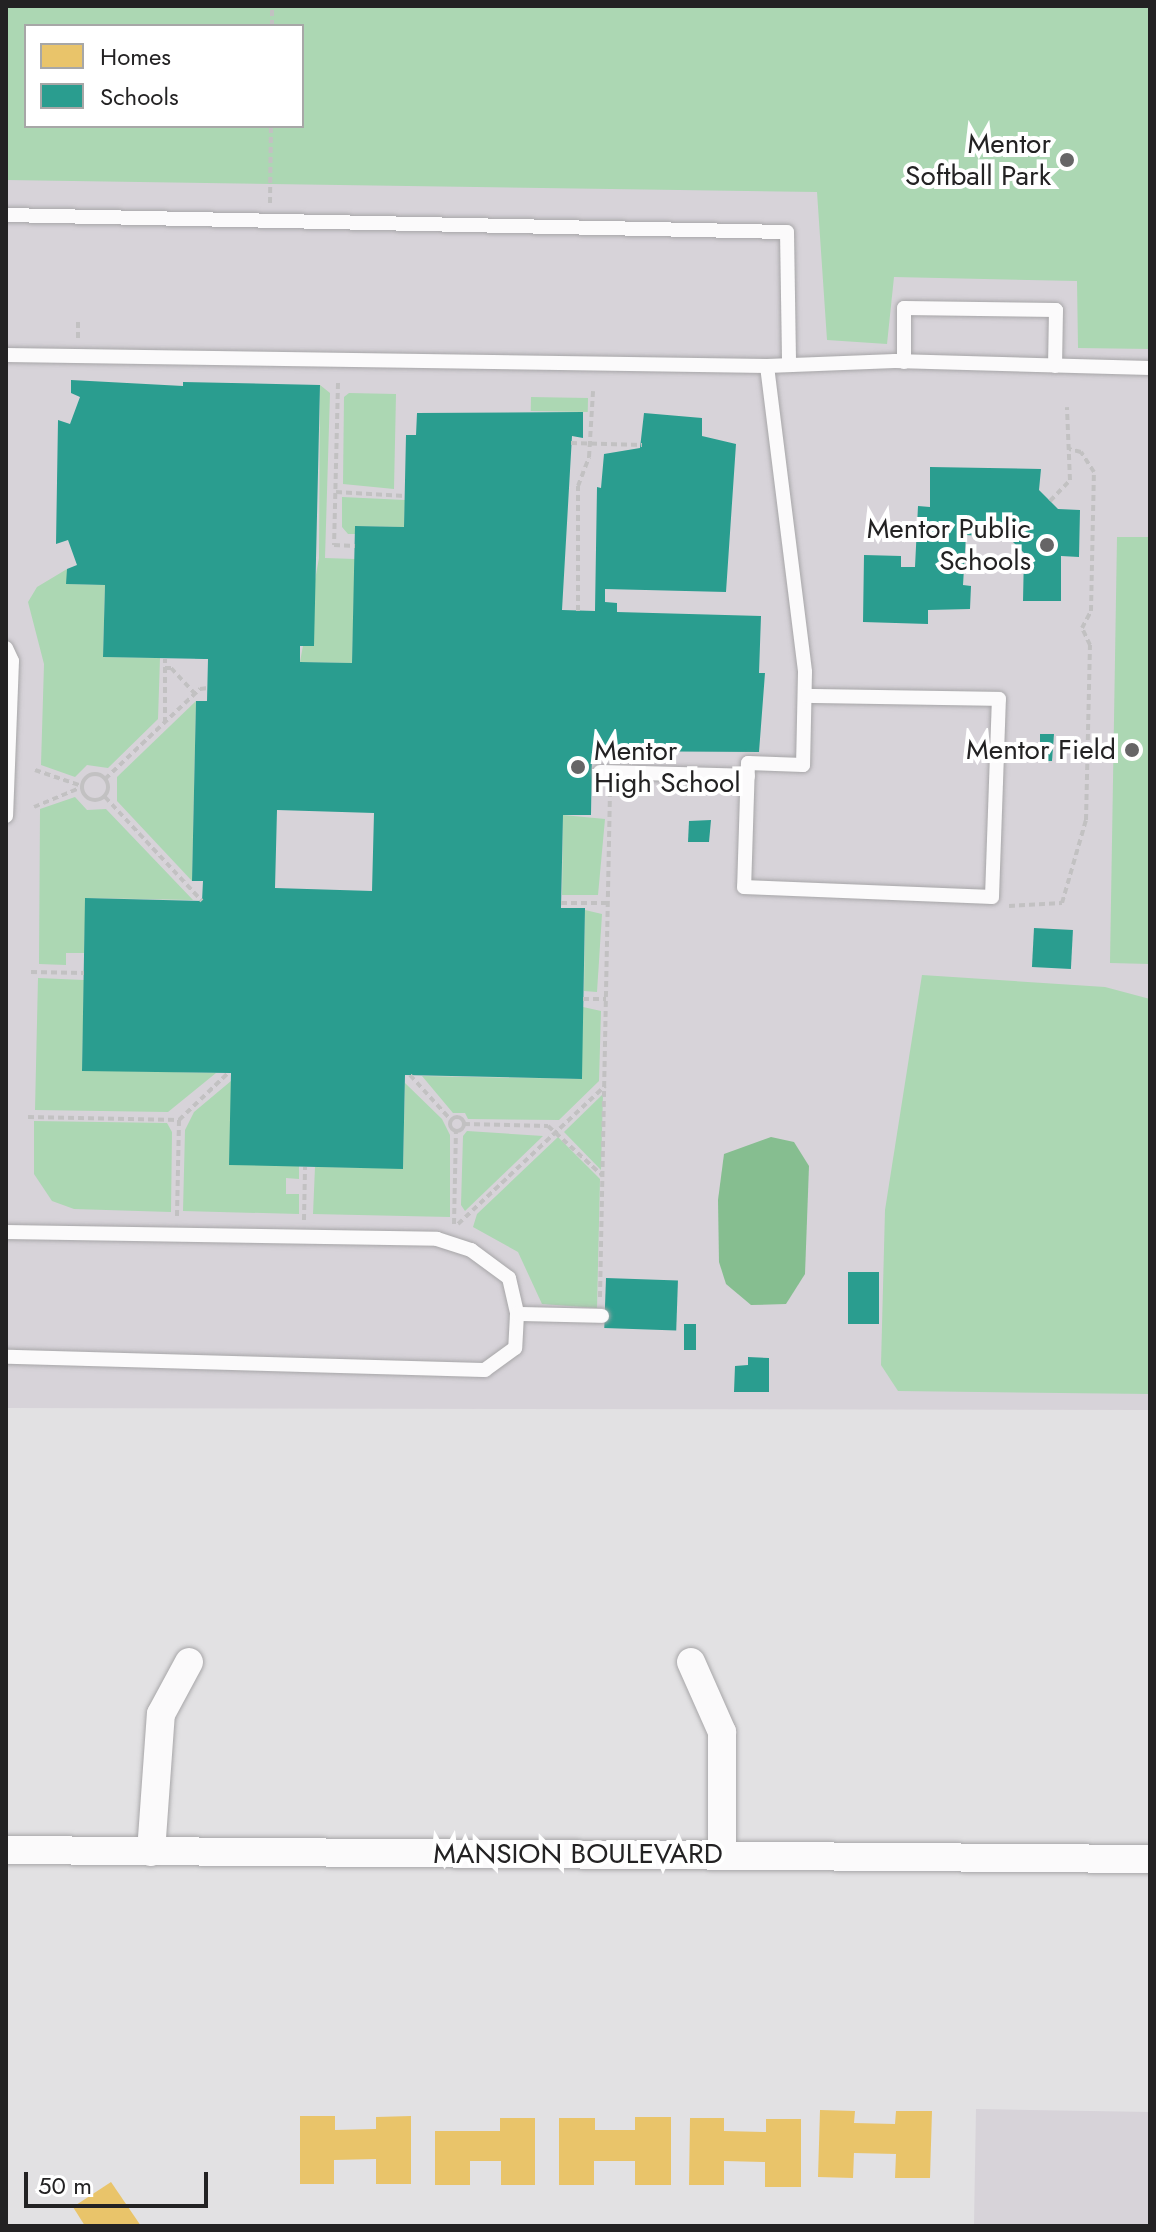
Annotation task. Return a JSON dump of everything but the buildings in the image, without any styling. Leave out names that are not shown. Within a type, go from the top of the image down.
[{"type":"street","points":[[151,1852],[161,1714],[189,1662]]},
{"type":"street","points":[[691,1662],[722,1732],[722,1856]]},
{"type":"street","name":"MANSION BOULEVARD","points":[[6,1850],[1150,1859]]},
{"type":"lane","points":[[6,215],[787,232],[789,363]]},
{"type":"lane","points":[[904,362],[904,308],[1056,310],[1055,366]]},
{"type":"lane","points":[[6,355],[767,366],[904,362],[1150,368]]},
{"type":"lane","points":[[767,366],[806,696],[803,765],[748,763],[744,887],[992,897],[999,699],[806,696]]},
{"type":"lane","points":[[6,648],[12,661],[6,816]]},
{"type":"lane","points":[[606,772],[748,776]]},
{"type":"lane","points":[[6,1232],[437,1239],[471,1250],[509,1278],[517,1314],[515,1348],[485,1370],[6,1357]]},
{"type":"lane","points":[[517,1314],[601,1316]]},
{"type":"path","points":[[270,221],[271,128]]},
{"type":"path","points":[[78,322],[78,339]]},
{"type":"path","points":[[338,383],[334,545],[355,546]]},
{"type":"path","points":[[578,611],[578,486],[589,443],[593,391]]},
{"type":"path","points":[[1050,501],[1070,480],[1067,407]]},
{"type":"path","points":[[571,443],[642,445]]},
{"type":"path","points":[[992,897],[1008,906],[1054,908],[1062,903],[1086,820],[1090,645],[1082,628],[1091,611],[1094,472],[1081,452],[1069,449]]},
{"type":"path","points":[[336,492],[405,496]]},
{"type":"path","points":[[165,659],[165,723]]},
{"type":"path","points":[[165,668],[171,668],[195,694]]},
{"type":"path","points":[[202,901],[105,797],[105,779],[195,694],[208,688]]},
{"type":"path","points":[[35,770],[82,787],[88,799],[105,797]]},
{"type":"path","points":[[601,1316],[608,903],[606,772]]},
{"type":"path","points":[[34,807],[82,787],[92,774],[105,779]]},
{"type":"path","points":[[561,903],[608,903]]},
{"type":"path","points":[[31,972],[84,973]]},
{"type":"path","points":[[583,999],[606,999]]},
{"type":"path","points":[[28,1117],[179,1120],[228,1073]]},
{"type":"path","points":[[410,1075],[451,1120],[456,1131],[456,1224],[605,1086]]},
{"type":"path","points":[[451,1120],[459,1117],[464,1124]]},
{"type":"path","points":[[177,1218],[179,1120]]},
{"type":"path","points":[[456,1131],[464,1124],[557,1130],[603,1176]]},
{"type":"path","points":[[304,1221],[305,1167]]},
{"type":"shaded area","name":"Mentor High School","points":[[6,6],[1150,6],[1150,1410],[6,1408]]},
{"type":"shaded area","points":[[6,6],[1150,6],[1150,349],[1078,348],[1077,281],[894,277],[887,344],[827,340],[817,192],[6,180]]},
{"type":"shaded area","points":[[320,385],[330,393],[325,558],[355,559],[352,663],[300,662],[319,558]]},
{"type":"shaded area","points":[[349,393],[396,394],[394,489],[343,484],[344,397]]},
{"type":"shaded area","points":[[531,397],[588,398],[588,412],[531,411]]},
{"type":"shaded area","points":[[342,497],[405,500],[404,527],[356,526],[355,534],[348,534],[342,527]]},
{"type":"shaded area","name":"Mentor Field","points":[[1117,537],[1150,537],[1150,964],[1110,963]]},
{"type":"shaded area","points":[[67,569],[67,584],[105,585],[103,657],[160,658],[158,719],[108,768],[87,765],[75,777],[41,765],[44,664],[28,602],[37,587]]},
{"type":"shaded area","points":[[196,701],[192,881],[117,801],[117,777]]},
{"type":"shaded area","points":[[75,797],[87,810],[106,809],[193,900],[86,898],[84,953],[66,953],[66,965],[39,964],[40,809]]},
{"type":"shaded area","points":[[563,815],[605,819],[598,895],[562,895]]},
{"type":"shaded area","points":[[585,910],[602,914],[597,992],[584,991]]},
{"type":"shaded area","points":[[922,975],[1105,987],[1150,999],[1150,1394],[898,1391],[881,1365],[885,1210]]},
{"type":"shaded area","points":[[38,978],[84,980],[82,1070],[216,1073],[168,1112],[35,1110]]},
{"type":"shaded area","points":[[583,1007],[601,1011],[599,1081],[559,1120],[468,1119],[465,1113],[453,1113],[422,1076],[581,1079]]},
{"type":"shaded area","points":[[231,1081],[299,1166],[299,1179],[286,1178],[286,1194],[299,1194],[299,1214],[183,1211],[185,1130],[194,1112]]},
{"type":"shaded area","points":[[405,1083],[442,1119],[450,1135],[450,1217],[313,1214],[315,1167],[403,1168]]},
{"type":"shaded area","points":[[603,1094],[601,1170],[564,1132]]},
{"type":"shaded area","points":[[34,1121],[167,1123],[172,1132],[171,1212],[74,1209],[52,1201],[34,1174]]},
{"type":"shaded area","points":[[467,1131],[543,1136],[465,1211],[461,1205],[463,1136]]},
{"type":"shaded area","points":[[558,1137],[600,1179],[597,1308],[542,1304],[518,1252],[473,1227],[477,1214]]},
{"type":"shaded area","points":[[771,1137],[794,1142],[809,1166],[805,1274],[786,1304],[751,1305],[726,1284],[719,1262],[718,1200],[724,1154]]},
{"type":"shaded area","points":[[976,2109],[1150,2112],[1148,2226],[974,2226]]},
{"type":"place","name":"Mentor Softball Park","points":[[1067,160]]},
{"type":"place","name":"Mentor Public Schools","points":[[1047,545]]},
{"type":"place","name":"Mentor Field","points":[[1132,750]]},
{"type":"place","name":"Mentor High School","points":[[578,767]]}]
